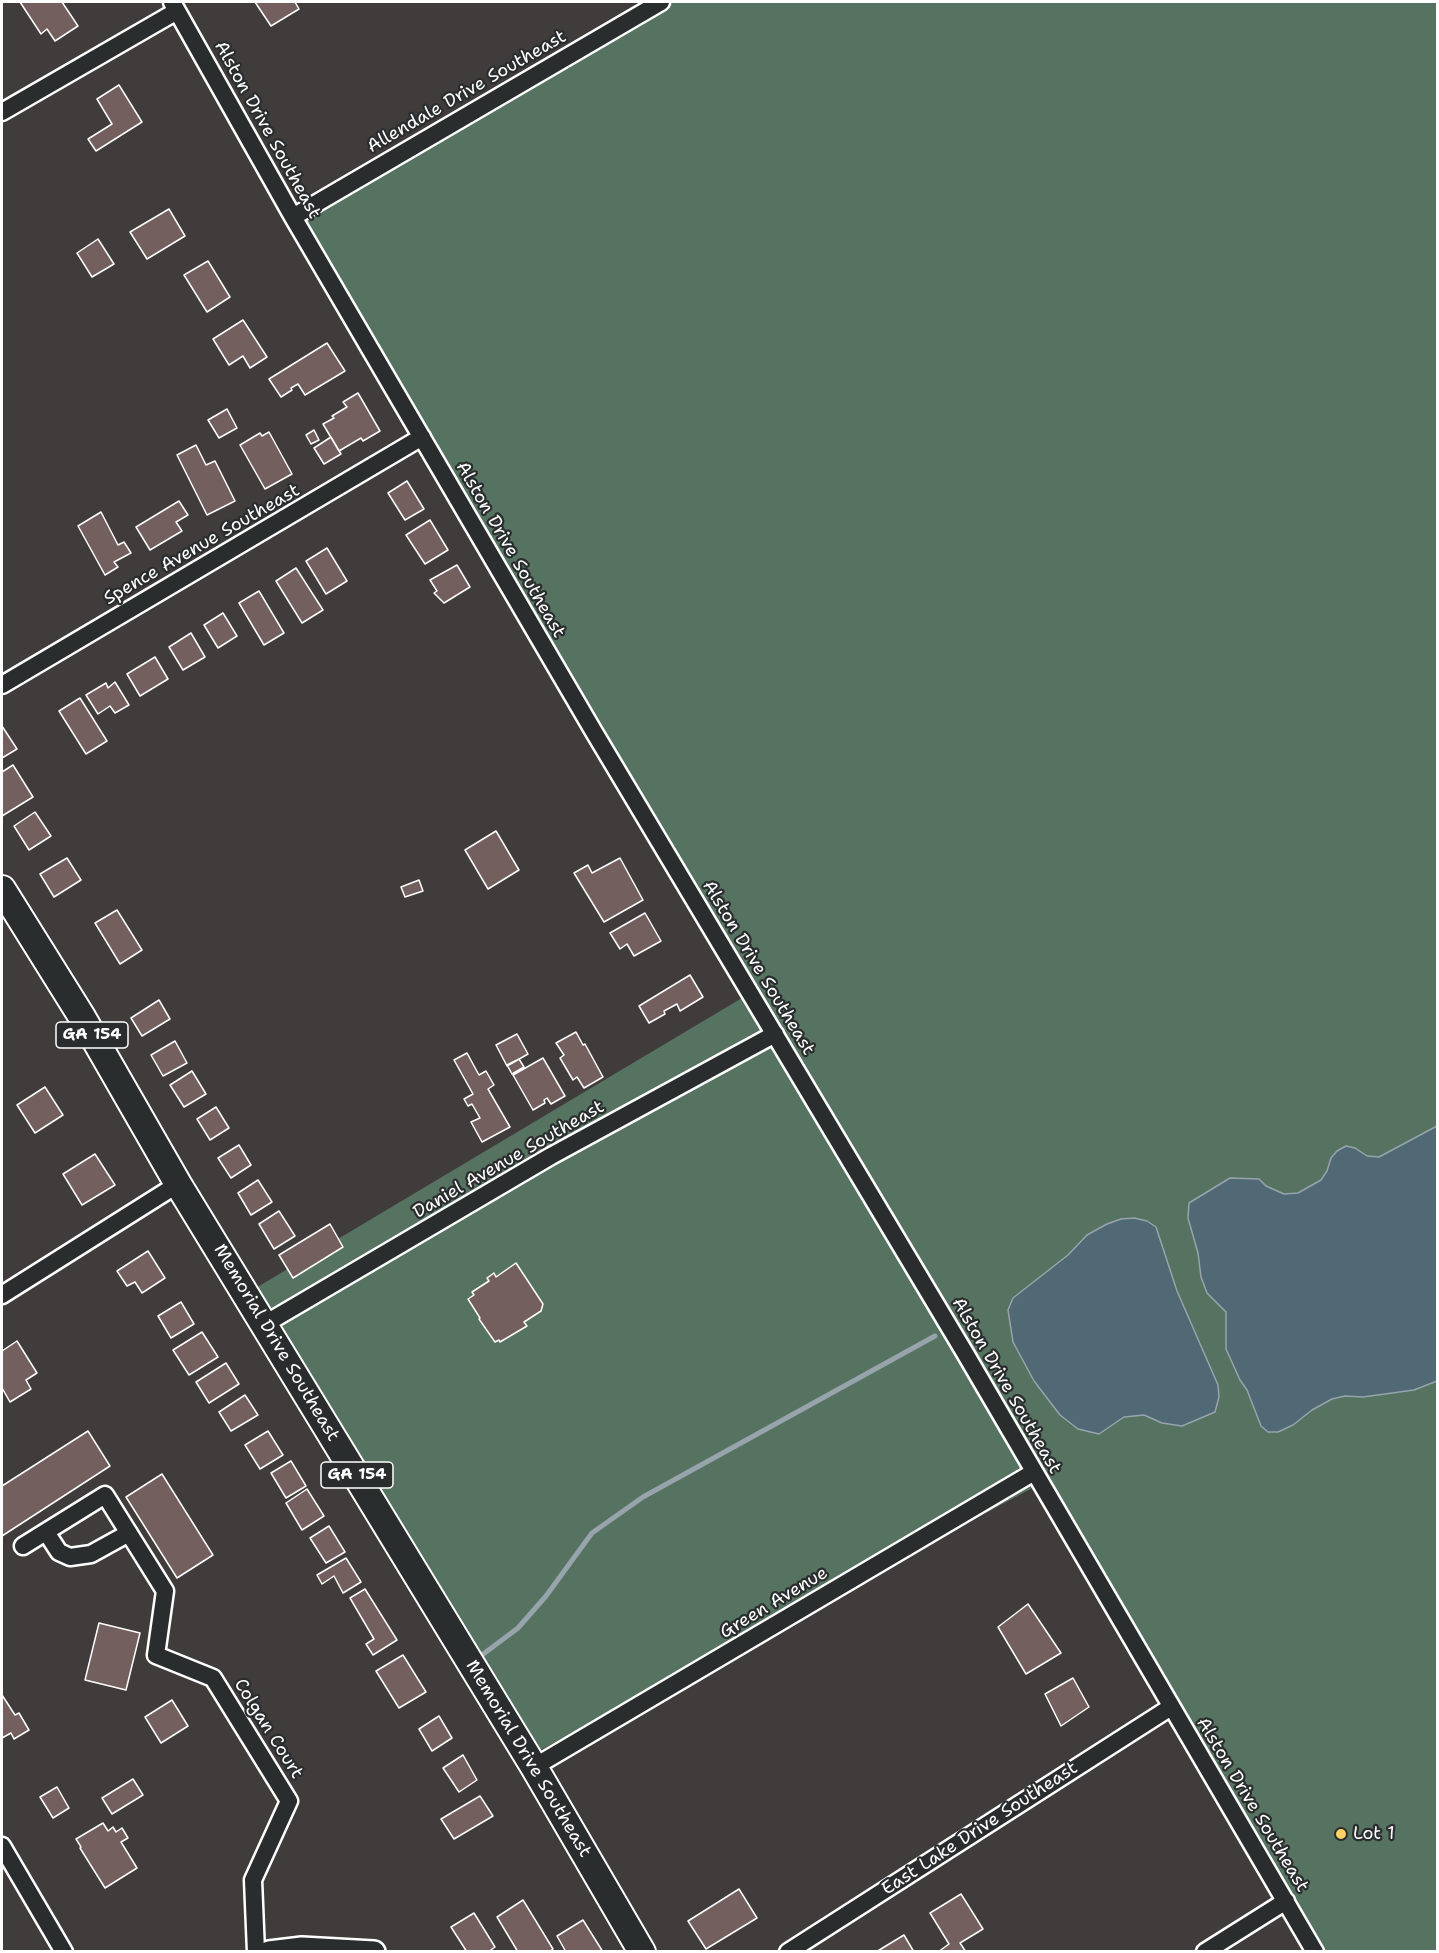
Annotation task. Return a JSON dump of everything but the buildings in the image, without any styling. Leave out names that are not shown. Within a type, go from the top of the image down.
[{"type":"main road","name":"Memorial Drive Southeast","points":[[2,890],[82,1017],[178,1184],[265,1323],[534,1767],[642,1952]]},
{"type":"street","name":"Allendale Drive Southeast","points":[[293,217],[661,2]]},
{"type":"street","name":"Alston Drive Southeast","points":[[175,6],[293,217],[588,722],[1034,1472],[1315,1952]]},
{"type":"street","points":[[2,111],[175,6]]},
{"type":"street","name":"Spence Avenue Southeast","points":[[2,685],[422,438]]},
{"type":"street","name":"Daniel Avenue Southeast","points":[[265,1323],[551,1156],[775,1034]]},
{"type":"street","points":[[2,1295],[178,1184]]},
{"type":"street","name":"Green Avenue","points":[[534,1767],[1034,1472]]},
{"type":"street","name":"Colgan Court","points":[[23,1546],[105,1495],[165,1591],[156,1655],[213,1678],[290,1801],[253,1880],[256,1952]]},
{"type":"street","points":[[46,1532],[59,1552],[70,1557],[91,1554],[129,1533]]},
{"type":"street","name":"East Lake Drive Southeast","points":[[788,1952],[1171,1707]]},
{"type":"street","points":[[2,1846],[64,1952]]},
{"type":"street","points":[[1205,1952],[1286,1901]]},
{"type":"street","points":[[269,1952],[302,1948],[374,1952]]},
{"type":"green space","points":[[657,2],[1437,2],[1437,1951],[1323,1951],[1040,1484],[520,1761],[239,1298],[752,992],[430,432],[296,211]]},
{"type":"water","points":[[1437,1126],[1437,1381],[1414,1390],[1332,1399],[1312,1410],[1293,1425],[1278,1432],[1268,1432],[1261,1426],[1247,1390],[1226,1349],[1226,1312],[1207,1293],[1201,1277],[1198,1253],[1188,1218],[1189,1203],[1230,1178],[1259,1179],[1266,1186],[1284,1194],[1298,1193],[1321,1180],[1331,1158],[1346,1146],[1355,1148],[1367,1156],[1379,1157]]},
{"type":"water","points":[[1134,1218],[1147,1221],[1156,1227],[1177,1291],[1218,1385],[1219,1397],[1215,1412],[1182,1426],[1162,1423],[1144,1415],[1124,1417],[1099,1434],[1078,1429],[1060,1415],[1034,1381],[1013,1342],[1008,1310],[1013,1298],[1068,1255],[1087,1235],[1107,1224],[1121,1219]]},
{"type":"waterway","points":[[482,1655],[518,1628],[546,1596],[592,1533],[643,1497],[935,1336]]},
{"type":"place","name":"Lot 1","points":[[1341,1834]]}]
